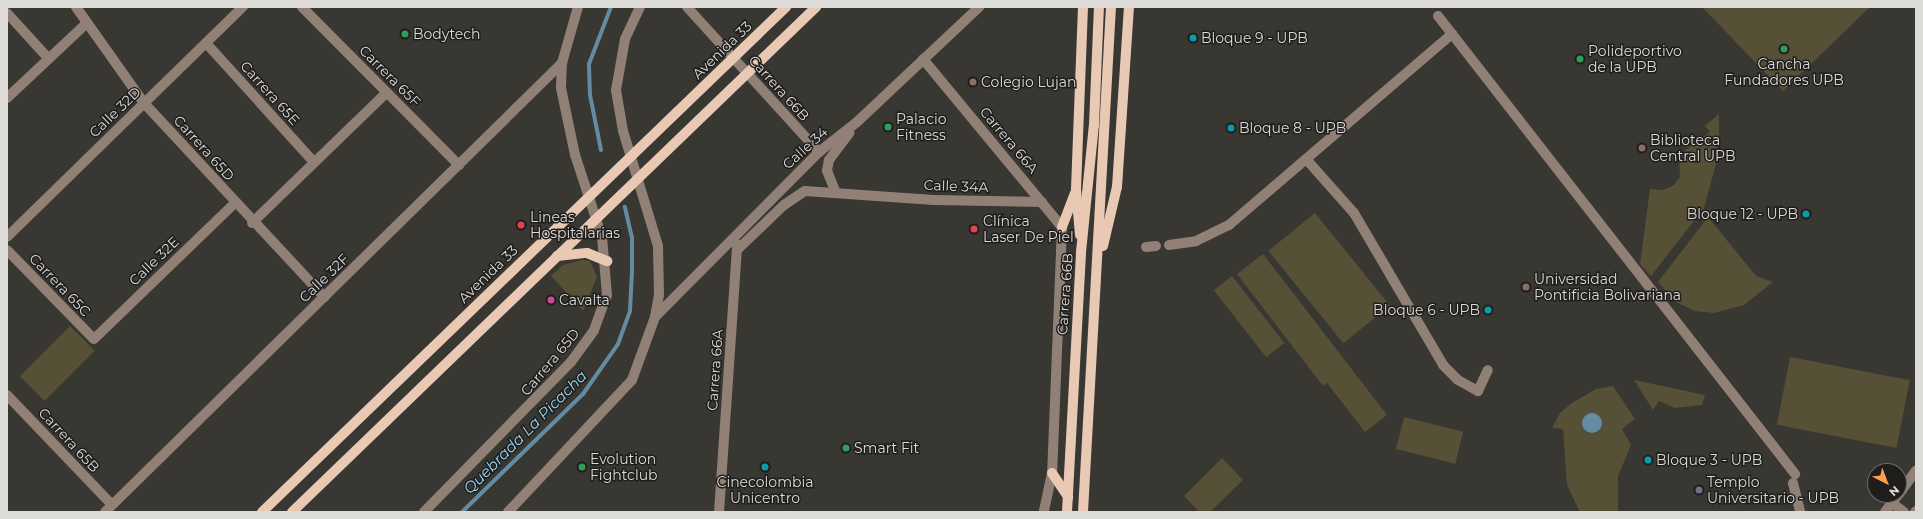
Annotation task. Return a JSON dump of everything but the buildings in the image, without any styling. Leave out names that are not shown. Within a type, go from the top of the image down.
[{"type":"main road","name":"Avenida 33","points":[[262,512],[786,7]]},
{"type":"main road","points":[[292,512],[555,256],[816,7]]},
{"type":"main road","points":[[1082,252],[1076,189],[1084,7]]},
{"type":"main road","name":"Carrera 66B","points":[[1083,512],[1099,263],[1099,7]]},
{"type":"main road","name":"Carrera 66B","points":[[1067,512],[1082,252],[1099,124],[1111,7]]},
{"type":"main road","points":[[1099,263],[1117,187],[1129,7]]},
{"type":"main road","points":[[1062,227],[1076,189]]},
{"type":"main road","points":[[555,256],[587,253],[607,261]]},
{"type":"main road","points":[[1052,473],[1068,497]]},
{"type":"street","name":"Carrera 65D","points":[[76,7],[144,103],[234,204],[324,297]]},
{"type":"street","name":"Calle 32D","points":[[7,238],[243,7]]},
{"type":"street","name":"Carrera 65F","points":[[302,7],[459,165]]},
{"type":"street","name":"Carrera 65D","points":[[424,512],[530,407],[584,346],[607,295],[607,261],[596,217],[567,122],[561,88],[562,63],[578,7]]},
{"type":"street","points":[[508,512],[632,380],[655,317],[660,289],[658,246],[639,176],[631,155],[616,90],[625,39],[640,7]]},
{"type":"street","name":"Carrera 66B","points":[[687,7],[819,152]]},
{"type":"street","name":"Calle 34","points":[[655,317],[739,230],[819,152],[858,122],[979,7]]},
{"type":"street","points":[[7,14],[49,59]]},
{"type":"street","points":[[1438,16],[1786,465],[1794,479],[1800,512]]},
{"type":"street","points":[[7,98],[87,23]]},
{"type":"street","points":[[1169,246],[1196,241],[1230,225],[1452,34]]},
{"type":"street","name":"Carrera 65E","points":[[206,43],[314,162]]},
{"type":"street","name":"Carrera 66A","points":[[923,59],[1042,202]]},
{"type":"street","name":"Calle 32F","points":[[108,509],[562,63]]},
{"type":"street","points":[[252,223],[387,92]]},
{"type":"street","points":[[836,193],[827,170],[829,160],[858,122]]},
{"type":"street","points":[[1306,159],[1354,213],[1443,365],[1458,380],[1478,391],[1488,370]]},
{"type":"street","name":"Calle 34A","points":[[737,250],[796,196],[805,191],[934,200],[1042,202]]},
{"type":"street","points":[[1042,202],[1062,227]]},
{"type":"street","name":"Calle 32E","points":[[94,339],[234,204]]},
{"type":"street","name":"Carrera 66B","points":[[1044,512],[1052,473],[1062,227]]},
{"type":"street","name":"Carrera 66A","points":[[719,512],[739,230]]},
{"type":"street","name":"Carrera 65C","points":[[7,250],[94,339]]},
{"type":"street","name":"Carrera 65B","points":[[7,394],[108,509]]},
{"type":"street","points":[[1907,483],[1916,471]]},
{"type":"street","points":[[1885,512],[1892,503]]},
{"type":"shaded area","name":"Cancha Fundadores UPB","points":[[1702,7],[1870,7],[1783,91]]},
{"type":"shaded area","points":[[1719,114],[1719,153],[1704,208],[1651,276],[1640,264],[1650,189],[1663,190],[1674,185],[1680,177],[1679,155],[1710,132],[1705,126]]},
{"type":"shaded area","points":[[1315,213],[1390,305],[1343,343],[1268,251]]},
{"type":"shaded area","points":[[1708,217],[1756,276],[1773,282],[1744,305],[1714,313],[1695,311],[1674,301],[1658,282]]},
{"type":"shaded area","points":[[1263,254],[1387,415],[1365,432],[1327,383],[1323,386],[1237,274]]},
{"type":"shaded area","points":[[582,260],[590,261],[597,277],[583,311],[551,276],[563,265]]},
{"type":"shaded area","points":[[1232,276],[1284,343],[1266,357],[1214,290]]},
{"type":"shaded area","points":[[70,326],[95,351],[45,401],[20,376]]},
{"type":"shaded area","points":[[1790,357],[1910,380],[1897,448],[1777,425]]},
{"type":"shaded area","points":[[1634,380],[1705,395],[1702,405],[1675,408],[1659,401],[1653,410]]},
{"type":"shaded area","points":[[1613,386],[1635,419],[1622,429],[1631,445],[1618,476],[1618,512],[1580,512],[1567,485],[1563,429],[1552,428],[1560,413],[1572,403],[1596,389]]},
{"type":"shaded area","points":[[1404,417],[1463,432],[1455,464],[1396,449]]},
{"type":"shaded area","points":[[1222,458],[1243,480],[1210,512],[1199,512],[1184,496]]},
{"type":"water","points":[[1588,413],[1596,413],[1602,419],[1602,427],[1596,433],[1588,433],[1582,427],[1582,419]]},
{"type":"waterway","name":"Quebrada La Picacha","points":[[601,150],[590,95],[589,64],[611,7]]},
{"type":"waterway","name":"Quebrada La Picacha","points":[[462,512],[583,394],[618,344],[630,311],[632,238],[625,207]]},
{"type":"place","name":"Bodytech","points":[[405,34]]},
{"type":"place","name":"Bloque 9 - UPB","points":[[1193,38]]},
{"type":"place","name":"Cancha Fundadores UPB","points":[[1784,49]]},
{"type":"place","name":"Polideportivo de la UPB","points":[[1580,59]]},
{"type":"place","name":"Colegio Lujan","points":[[973,82]]},
{"type":"place","name":"Palacio Fitness","points":[[888,127]]},
{"type":"place","name":"Bloque 8 - UPB","points":[[1231,128]]},
{"type":"place","name":"Biblioteca Central UPB","points":[[1642,148]]},
{"type":"place","name":"Bloque 12 - UPB","points":[[1806,214]]},
{"type":"place","name":"Lineas Hospitalarias","points":[[521,225]]},
{"type":"place","name":"Clínica Laser De Piel","points":[[974,229]]},
{"type":"place","name":"Universidad Pontificia Bolivariana","points":[[1526,287]]},
{"type":"place","name":"Cavalta","points":[[551,300]]},
{"type":"place","name":"Bloque 6 - UPB","points":[[1488,310]]},
{"type":"place","name":"Smart Fit","points":[[846,448]]},
{"type":"place","name":"Bloque 3 - UPB","points":[[1648,460]]},
{"type":"place","name":"Evolution Fightclub","points":[[582,467]]},
{"type":"place","name":"Cinecolombia Unicentro","points":[[765,467]]},
{"type":"place","name":"Templo Universitario - UPB","points":[[1699,490]]}]
